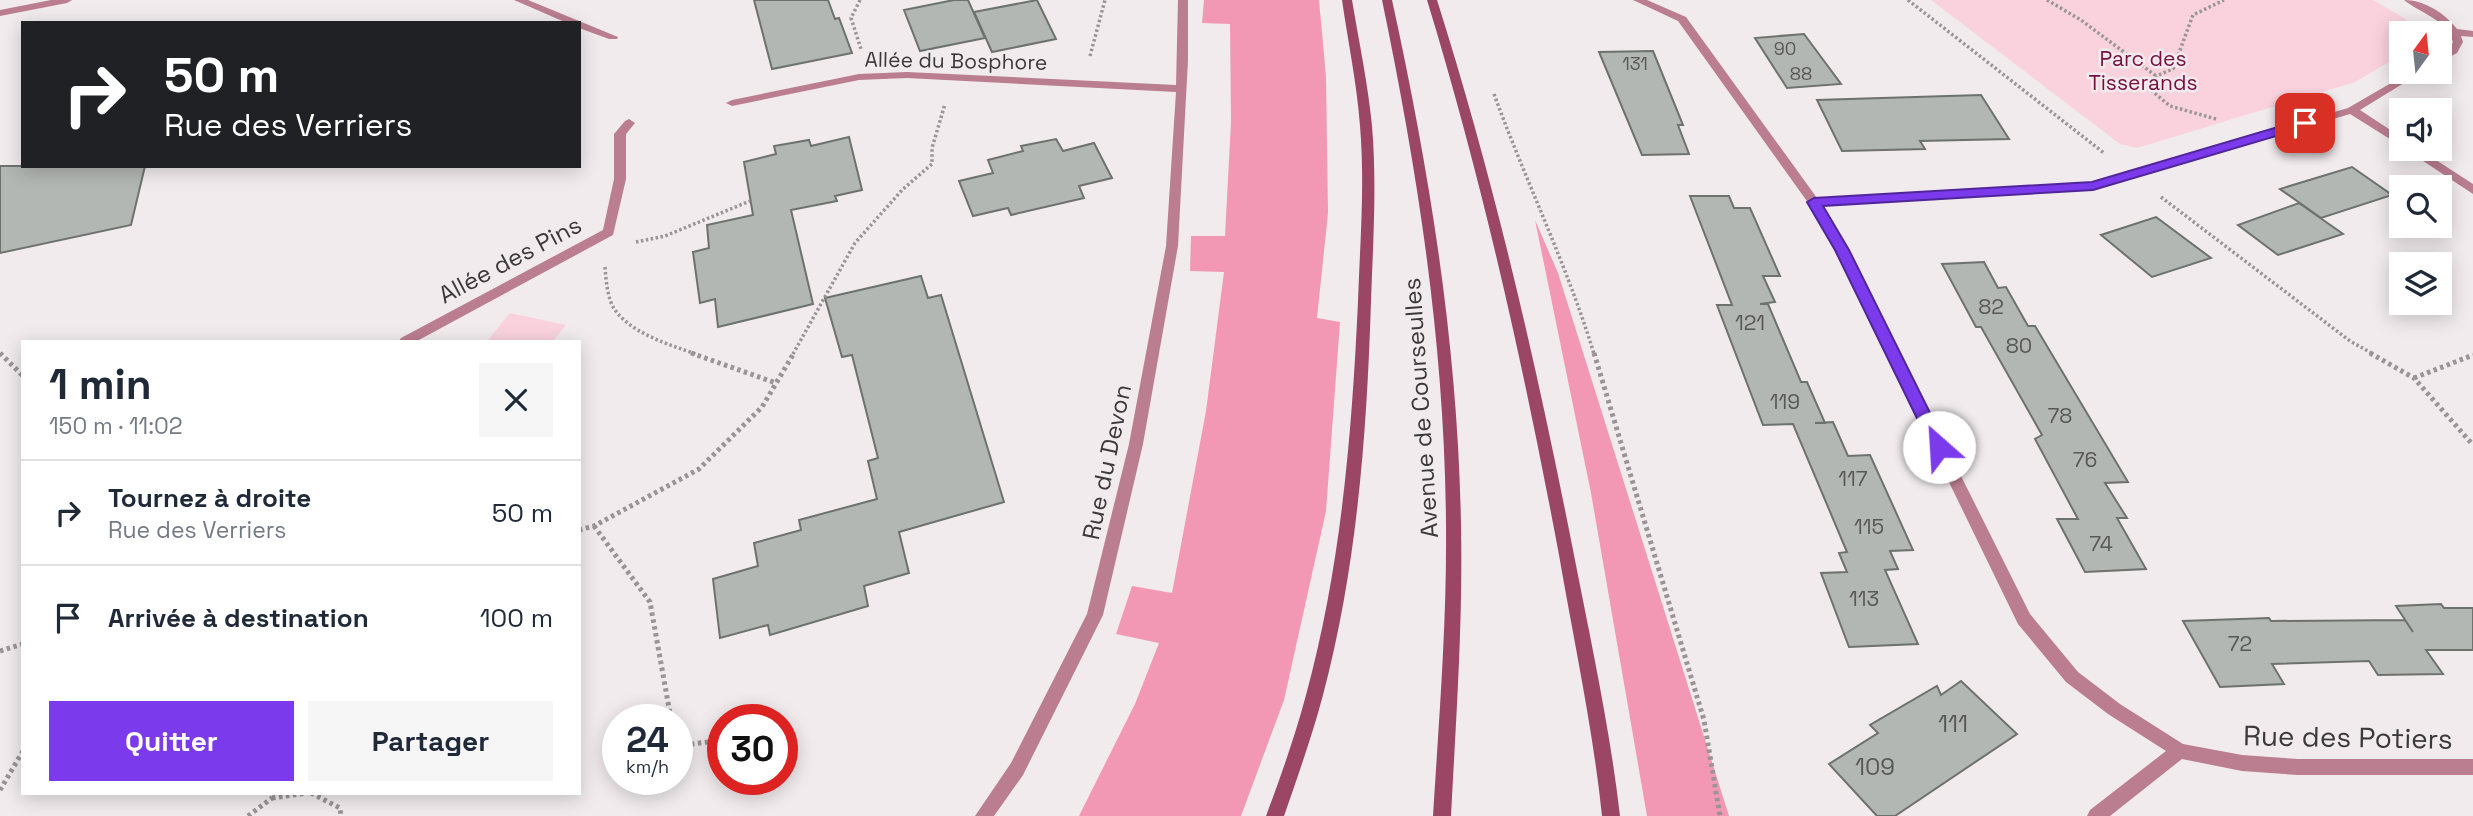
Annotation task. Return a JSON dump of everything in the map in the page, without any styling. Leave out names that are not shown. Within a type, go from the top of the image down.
[{"type":"main road","points":[[1275,816],[1307,727],[1326,652],[1342,576],[1358,434],[1368,215],[1366,127],[1347,0]]},
{"type":"main road","name":"Avenue de Courseulles","points":[[1387,0],[1424,178],[1451,448],[1454,600],[1442,816]]},
{"type":"main road","points":[[1432,0],[1491,197],[1542,429],[1607,779],[1611,816]]},
{"type":"street","points":[[0,13],[67,0]]},
{"type":"street","points":[[519,0],[573,21]]},
{"type":"street","name":"Rue du Devon","points":[[984,816],[1017,769],[1095,615],[1136,444],[1172,246],[1184,0]]},
{"type":"street","name":"Rue des Potiers","points":[[1638,0],[1682,19],[1814,202],[1842,250],[2024,619],[2072,677],[2114,709],[2180,751],[2242,763],[2298,767],[2473,766]]},
{"type":"street","points":[[2409,0],[2444,21],[2456,32],[2473,34]]},
{"type":"street","points":[[581,24],[613,37]]},
{"type":"street","points":[[2452,52],[2458,42],[2456,32]]},
{"type":"street","name":"Allée du Bosphore","points":[[732,103],[859,77],[953,78],[1181,89]]},
{"type":"street","points":[[1814,202],[2093,186],[2352,110],[2396,84]]},
{"type":"street","points":[[2352,110],[2389,134]]},
{"type":"street","name":"Allée des Pins","points":[[408,340],[609,232],[620,179],[620,134],[629,124]]},
{"type":"street","points":[[2429,161],[2473,190]]},
{"type":"street","points":[[2096,816],[2180,751]]},
{"type":"path","points":[[860,0],[851,10],[850,19],[860,46]]},
{"type":"path","points":[[1083,84],[1105,0]]},
{"type":"path","points":[[1908,0],[2350,341],[2414,378],[2473,445]]},
{"type":"path","points":[[2047,0],[2081,20],[2156,76]]},
{"type":"path","points":[[2156,76],[2172,69],[2182,45],[2187,21],[2196,11],[2224,0]]},
{"type":"path","points":[[2156,76],[2152,91],[2170,106],[2218,120]]},
{"type":"path","points":[[581,529],[594,526],[699,469],[762,407],[820,310],[855,243],[903,189],[932,164],[932,148],[953,78]]},
{"type":"path","points":[[1491,86],[1517,157],[1577,294],[1704,720],[1720,816]]},
{"type":"path","points":[[602,246],[665,236],[750,201]]},
{"type":"path","points":[[609,232],[602,246],[609,295],[616,312],[630,325],[673,345],[776,383]]},
{"type":"path","points":[[0,353],[21,374]]},
{"type":"path","points":[[2414,378],[2473,355]]},
{"type":"path","points":[[594,526],[650,602],[668,704]]},
{"type":"path","points":[[0,650],[21,645]]},
{"type":"path","points":[[0,790],[21,754]]},
{"type":"path","points":[[248,816],[273,795]]},
{"type":"path","points":[[312,795],[340,808],[341,816]]},
{"type":"green space","name":"Parc des Tisserands","points":[[1931,0],[2373,0],[2407,21],[2389,21],[2389,62],[2355,82],[2137,148],[2120,144]]},
{"type":"green space","points":[[510,313],[566,325],[554,340],[488,340]]},
{"type":"shaded area","points":[[1204,0],[1319,0],[1326,77],[1328,213],[1317,318],[1340,322],[1326,511],[1284,700],[1241,816],[1079,816],[1135,704],[1159,643],[1116,634],[1132,586],[1172,593],[1206,411],[1224,272],[1190,271],[1191,236],[1225,236],[1231,122],[1230,24],[1202,23]]},
{"type":"shaded area","points":[[1535,220],[1558,273],[1729,816],[1647,816],[1591,493]]},
{"type":"building","points":[[754,0],[828,0],[835,19],[839,18],[852,53],[772,69]]},
{"type":"building","points":[[954,0],[968,0],[985,38],[920,51],[904,10]]},
{"type":"building","points":[[1037,0],[1056,39],[992,52],[974,12]]},
{"type":"building","points":[[1804,34],[1841,84],[1787,88],[1755,38]]},
{"type":"building","points":[[1653,51],[1683,125],[1678,125],[1689,154],[1642,155],[1599,52]]},
{"type":"building","points":[[1981,95],[2009,139],[1920,141],[1925,149],[1842,151],[1817,100]]},
{"type":"building","points":[[849,137],[862,190],[835,196],[837,201],[791,210],[813,304],[718,327],[715,299],[700,303],[693,252],[709,248],[707,225],[753,215],[744,162],[776,154],[774,146],[809,140],[811,146]]},
{"type":"building","points":[[1056,139],[1063,151],[1094,143],[1112,178],[1079,186],[1084,198],[1011,215],[1008,208],[973,216],[959,181],[993,173],[988,160],[1023,151],[1021,146]]},
{"type":"building","points":[[0,166],[145,168],[131,225],[0,253]]},
{"type":"building","points":[[2352,167],[2389,193],[2389,196],[2321,218],[2280,189]]},
{"type":"building","points":[[1690,196],[1729,196],[1734,208],[1750,208],[1780,276],[1763,276],[1775,302],[1760,304],[1768,304],[1801,382],[1807,382],[1825,422],[1833,422],[1848,456],[1870,455],[1913,550],[1890,551],[1898,569],[1885,570],[1918,644],[1849,647],[1821,573],[1847,572],[1839,553],[1847,552],[1793,424],[1763,425],[1717,305],[1732,305]]},
{"type":"building","points":[[2299,203],[2343,234],[2278,255],[2238,225]]},
{"type":"building","points":[[2156,217],[2211,258],[2152,277],[2101,235]]},
{"type":"building","points":[[1984,262],[1998,288],[2006,287],[2028,326],[2035,326],[2128,482],[2105,483],[2127,518],[2117,518],[2146,569],[2085,572],[2057,519],[2078,519],[2035,439],[2042,435],[1981,327],[1976,327],[1942,264]]},
{"type":"building","points":[[921,276],[928,298],[941,295],[1004,502],[899,532],[909,573],[864,586],[868,606],[770,635],[768,625],[720,638],[713,579],[758,566],[754,543],[801,530],[799,520],[877,499],[868,461],[878,458],[852,355],[842,357],[825,298]]},
{"type":"building","points":[[2441,604],[2444,608],[2473,608],[2473,650],[2426,650],[2443,674],[2378,675],[2369,661],[2272,664],[2284,684],[2220,687],[2183,621],[2269,618],[2271,621],[2405,620],[2413,632],[2396,606]]},
{"type":"building","points":[[1961,681],[2017,734],[1895,816],[1877,816],[1829,764],[1878,733],[1870,725],[1937,686],[1941,695]]},
{"type":"route","points":[[1939,447],[1842,250],[1814,202],[2093,186],[2305,123]]}]
